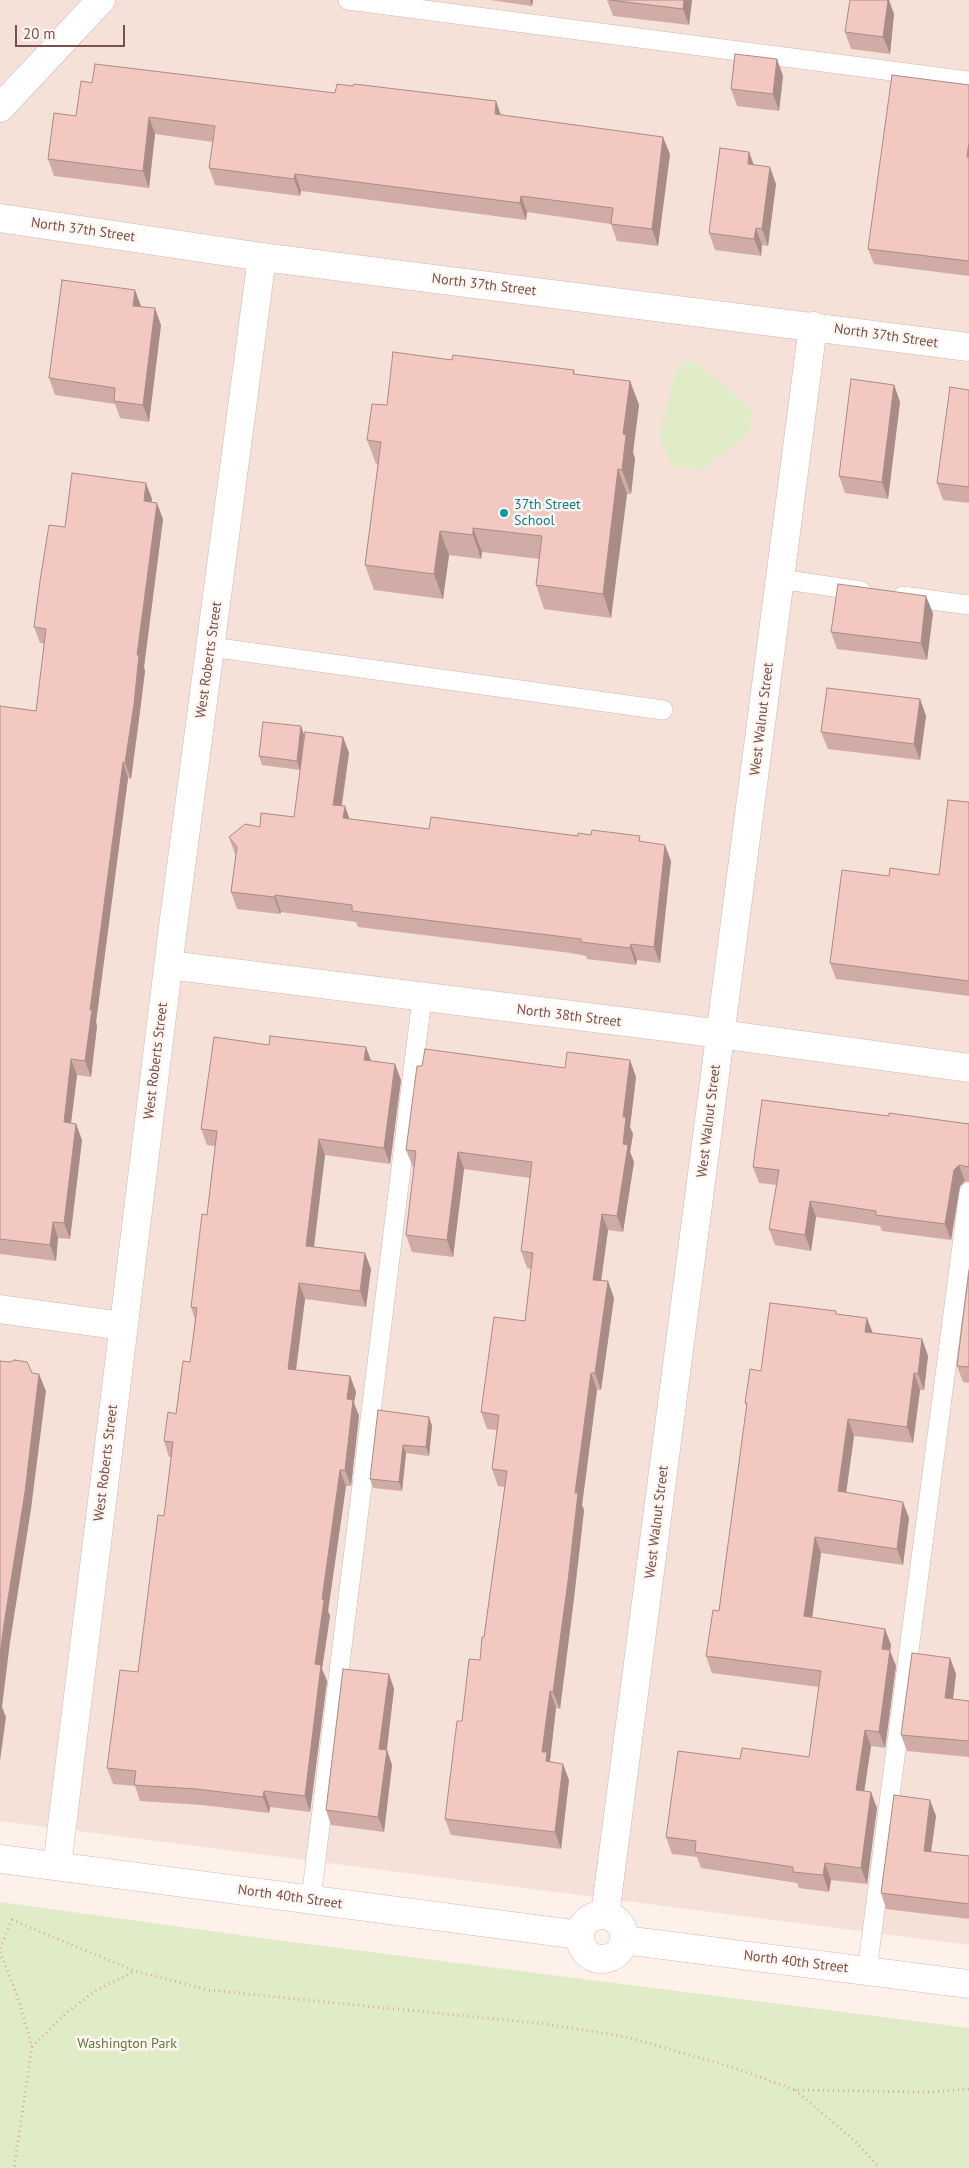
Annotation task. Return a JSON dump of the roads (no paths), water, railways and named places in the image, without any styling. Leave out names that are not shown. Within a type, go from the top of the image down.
[{"type":"street","points":[[0,108],[101,0]]},
{"type":"street","name":"North 37th Street","points":[[0,218],[262,257],[969,347]]},
{"type":"street","name":"West Roberts Street","points":[[57,1866],[123,1326],[262,257]]},
{"type":"street","name":"West Walnut Street","points":[[605,1915],[813,326]]},
{"type":"street","name":"North 38th Street","points":[[169,965],[720,1034],[969,1068]]},
{"type":"street","points":[[0,1309],[123,1326]]},
{"type":"street","name":"North 40th Street","points":[[0,1859],[580,1935]]},
{"type":"street","points":[[598,1915],[605,1915],[618,1921],[622,1927],[624,1940],[617,1953],[604,1959],[596,1958],[584,1950],[580,1935],[586,1922],[598,1915]]},
{"type":"street","name":"North 40th Street","points":[[624,1940],[969,1984]]},
{"type":"lane","points":[[348,0],[969,81]]},
{"type":"lane","points":[[780,579],[969,605]]},
{"type":"lane","points":[[211,647],[663,710]]},
{"type":"lane","points":[[311,1899],[422,998]]},
{"type":"lane","points":[[867,1971],[969,1192]]},
{"type":"place","name":"37th Street School","points":[[504,513]]},
{"type":"park label","name":"Washington Park","points":[[127,2044]]}]
